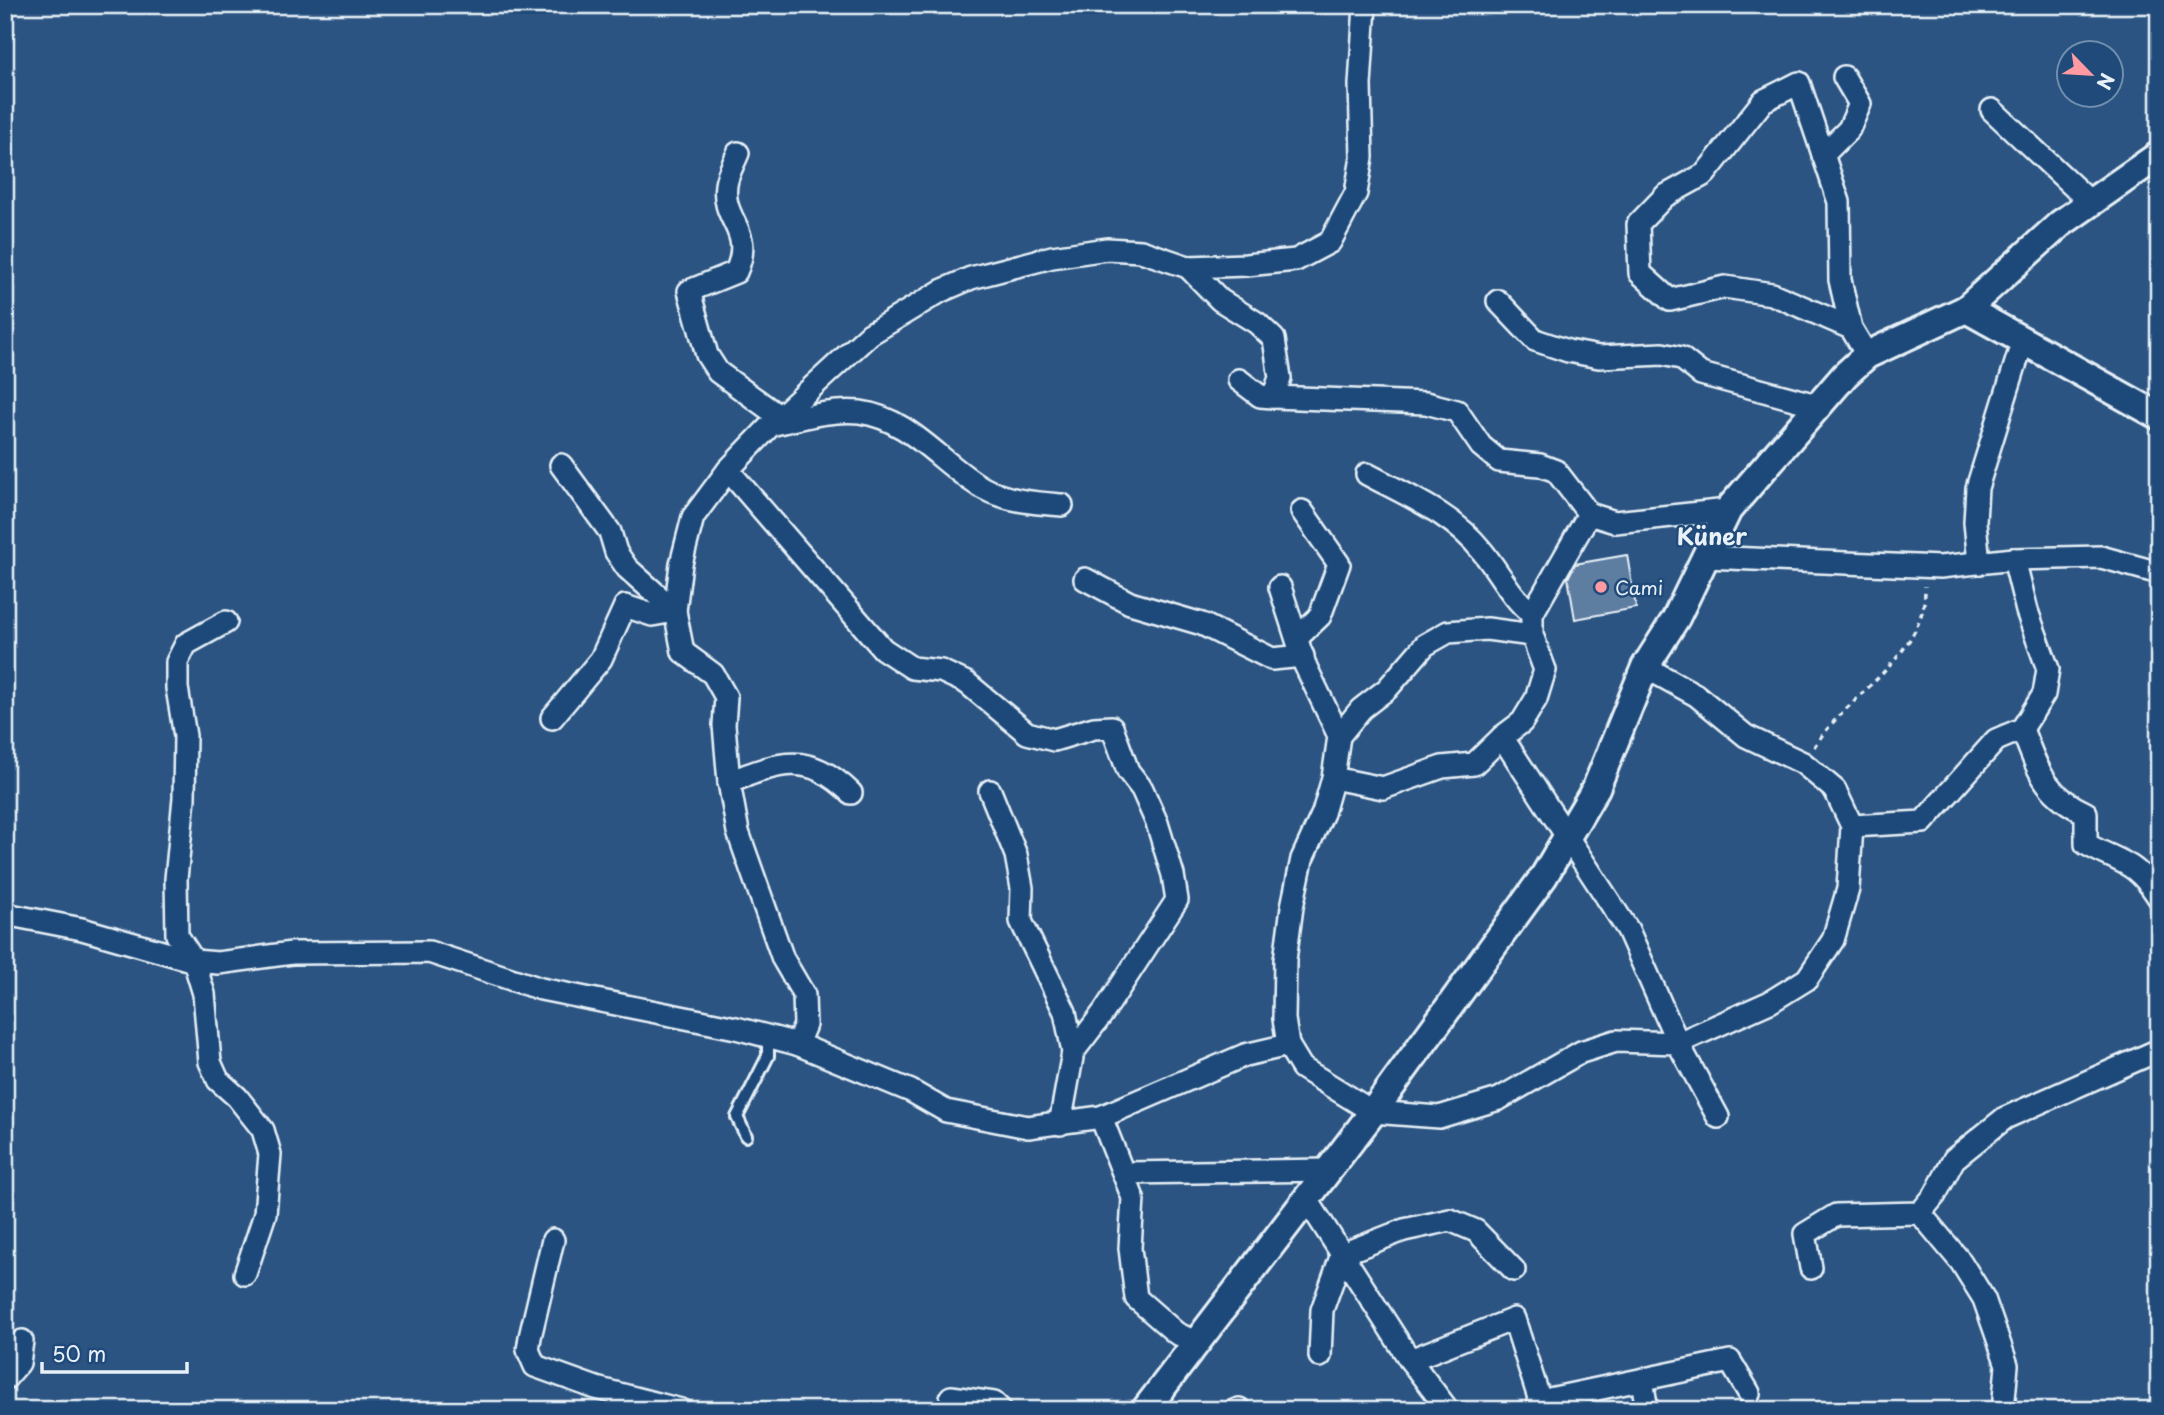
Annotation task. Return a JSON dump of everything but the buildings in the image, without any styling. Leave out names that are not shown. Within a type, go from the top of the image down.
[{"type":"street","points":[[797,1044],[805,1025],[804,995],[783,959],[738,832],[729,782],[724,725],[726,697],[713,674],[683,652],[675,611],[681,564],[693,517],[728,470],[775,421],[870,334],[941,291],[971,278],[1052,257],[1107,249],[1141,251],[1188,267],[1296,260],[1331,242],[1356,193],[1362,157],[1360,85],[1365,5]]},
{"type":"street","points":[[1823,155],[1849,129],[1860,104],[1844,77]]},
{"type":"street","points":[[1851,328],[1772,294],[1725,287],[1670,300],[1640,273],[1638,225],[1665,196],[1706,174],[1763,101],[1799,83],[1839,202],[1840,280],[1851,328],[1867,355]]},
{"type":"street","points":[[1992,110],[2091,203]]},
{"type":"street","points":[[738,153],[726,184],[726,194],[727,204],[741,235],[743,254],[736,272],[689,291],[707,355],[718,372],[775,421],[819,414],[861,412],[893,423],[929,445],[984,489],[1027,502],[1062,505]]},
{"type":"street","points":[[1145,1410],[1373,1112],[1544,876],[1596,788],[1645,667],[1676,618],[1728,510],[1845,375],[1867,355],[1966,309],[2060,224],[2159,155]]},
{"type":"street","points":[[1188,267],[1220,300],[1257,323],[1274,339],[1280,377],[1273,397]]},
{"type":"street","points":[[1498,301],[1535,340],[1568,352],[1599,357],[1662,355],[1681,358],[1701,374],[1820,405]]},
{"type":"street","points":[[1966,309],[2159,416]]},
{"type":"street","points":[[1979,563],[1975,522],[1977,488],[2023,340]]},
{"type":"street","points":[[1239,380],[1260,396],[1426,403],[1457,411],[1480,446],[1499,461],[1540,465],[1556,471],[1589,514],[1615,522],[1728,510]]},
{"type":"street","points":[[561,465],[610,532],[616,552],[627,568],[675,611]]},
{"type":"street","points":[[728,470],[883,649],[912,668],[941,671],[967,683],[1027,733],[1054,740],[1094,728],[1112,727],[1128,771],[1142,789],[1157,823],[1174,875],[1177,901],[1103,1013],[1073,1052]]},
{"type":"street","points":[[1333,778],[1383,788],[1442,768],[1474,764],[1521,722],[1539,690],[1545,670],[1532,625],[1482,551],[1452,520],[1367,474]]},
{"type":"street","points":[[1085,579],[1130,603],[1202,624],[1272,659],[1301,647],[1320,616],[1339,564],[1302,511]]},
{"type":"street","points":[[1532,625],[1589,514]]},
{"type":"street","points":[[1705,557],[1924,566],[2014,559],[2101,557],[2159,573]]},
{"type":"street","points":[[1852,826],[1923,821],[1996,740],[2022,729],[2044,694],[2048,669],[2027,611],[2014,559]]},
{"type":"street","points":[[1280,587],[1301,647],[1339,736]]},
{"type":"street","points":[[552,718],[601,659],[625,606],[652,615],[675,611]]},
{"type":"street","points":[[226,622],[186,644],[177,663],[177,688],[185,736],[184,798],[176,879],[177,935],[194,961],[204,993],[210,1062],[218,1080],[237,1097],[262,1130],[270,1154],[265,1214],[246,1274]]},
{"type":"street","points":[[1532,625],[1448,632],[1424,645],[1387,689],[1361,709],[1339,736],[1333,778],[1323,813],[1302,859],[1292,907],[1285,960],[1284,1019],[1288,1045],[1302,1068],[1373,1112],[1439,1117],[1499,1099],[1581,1052],[1616,1041],[1678,1043],[1770,1002],[1807,979],[1833,940],[1848,889],[1852,826],[1835,790],[1803,763],[1746,736],[1696,695],[1645,667]]},
{"type":"street","points":[[2022,729],[2037,769],[2045,780],[2062,802],[2086,813],[2086,844],[2128,862],[2145,877],[2159,898]]},
{"type":"street","points":[[1502,737],[1628,930],[1678,1043],[1718,1117]]},
{"type":"street","points":[[729,782],[772,765],[792,762],[813,765],[834,777],[851,793]]},
{"type":"street","points":[[990,791],[1016,855],[1022,888],[1021,921],[1065,1012],[1073,1052],[1060,1124]]},
{"type":"street","points":[[5,914],[82,929],[194,961],[218,963],[292,953],[429,952],[541,989],[797,1044],[911,1091],[946,1111],[1028,1126],[1101,1117],[1245,1055],[1288,1045]]},
{"type":"street","points":[[1811,1268],[1805,1234],[1836,1215],[1920,1213],[1935,1195],[1954,1158],[2005,1118],[2159,1050]]},
{"type":"street","points":[[1101,1117],[1126,1173],[1133,1198],[1130,1248],[1136,1298],[1176,1333],[1195,1342]]},
{"type":"street","points":[[1126,1173],[1328,1170]]},
{"type":"street","points":[[1306,1198],[1410,1360],[1448,1410]]},
{"type":"street","points":[[1920,1213],[1961,1262],[1984,1299],[2007,1366],[2003,1410]]},
{"type":"street","points":[[1320,1356],[1322,1310],[1342,1254],[1404,1230],[1450,1220],[1476,1231],[1514,1270]]},
{"type":"street","points":[[553,1240],[528,1350],[536,1366],[596,1388],[681,1410]]},
{"type":"street","points":[[1410,1360],[1514,1319],[1540,1401],[1730,1361],[1749,1394]]},
{"type":"street","points":[[5,1379],[19,1363],[22,1341]]},
{"type":"street","points":[[1642,1380],[1647,1410]]},
{"type":"street","points":[[951,1397],[994,1403],[1001,1410]]},
{"type":"lane","points":[[746,1136],[737,1117],[768,1056],[768,1036]]},
{"type":"path","points":[[1803,763],[1842,709],[1903,652],[1925,604],[1924,566]]},
{"type":"place","name":"Cami","points":[[1601,587]]},
{"type":"district","name":"Küner","points":[[1712,535]]}]
